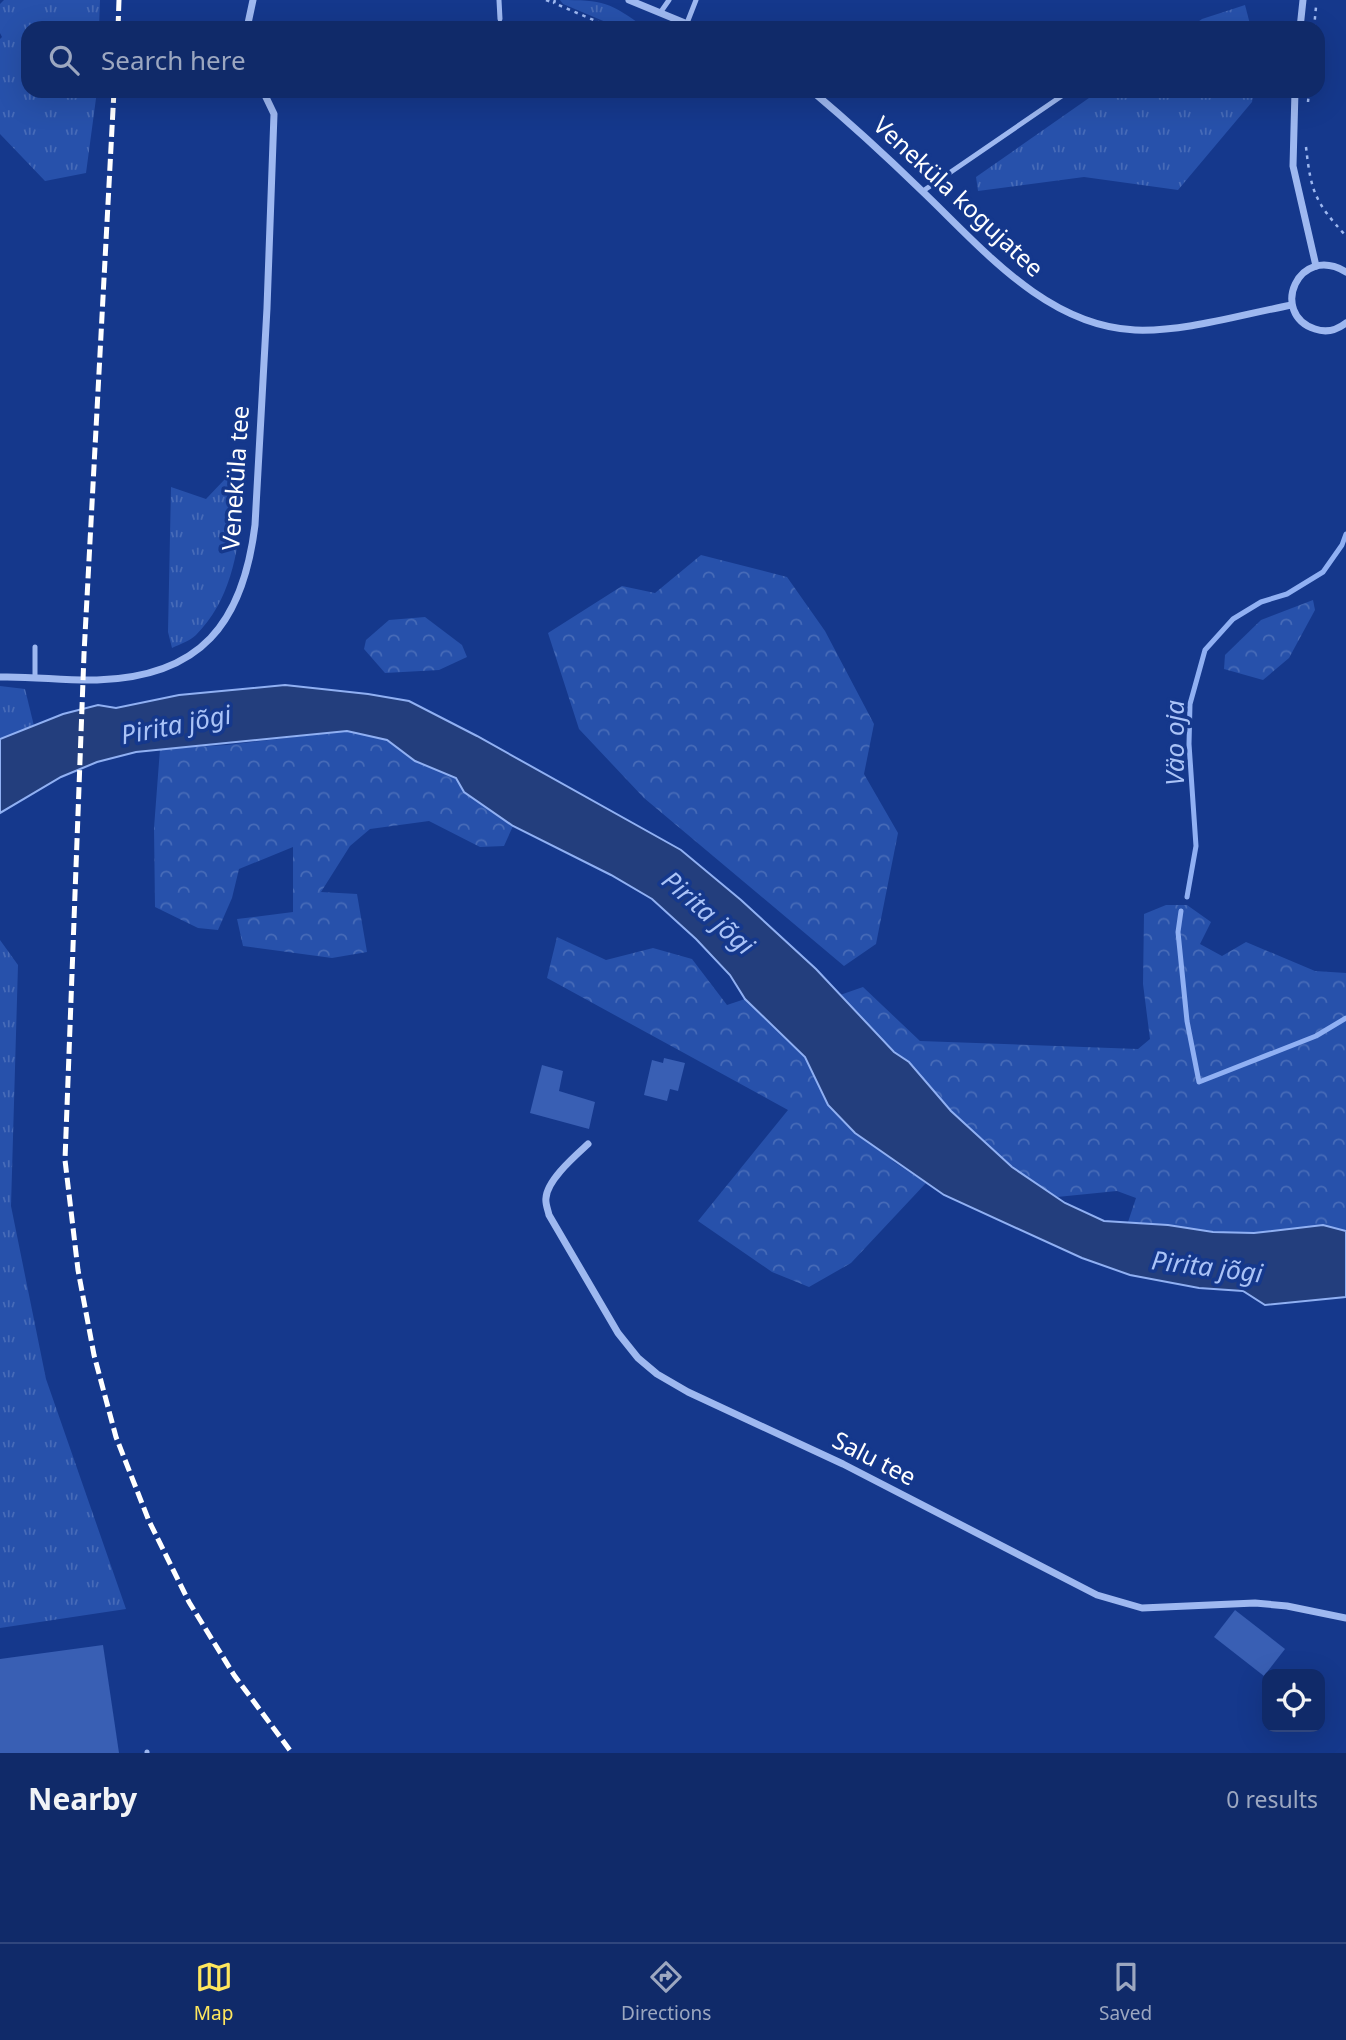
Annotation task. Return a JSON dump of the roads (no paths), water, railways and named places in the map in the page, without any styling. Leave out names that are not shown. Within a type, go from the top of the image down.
[{"type":"street","points":[[248,21],[253,0]]},
{"type":"street","points":[[629,0],[682,21]]},
{"type":"street","points":[[1301,21],[1303,0]]},
{"type":"street","name":"Veneküla tee","points":[[0,677],[116,679],[145,674],[198,649],[216,634],[230,615],[240,594],[250,560],[255,525],[267,308],[274,114],[266,98]]},
{"type":"street","name":"Veneküla kogujatee","points":[[820,98],[877,147],[999,265],[1035,295],[1087,319],[1134,330],[1173,328],[1292,305]]},
{"type":"street","points":[[1295,98],[1293,166],[1316,266]]},
{"type":"street","points":[[1346,272],[1337,266],[1316,266],[1307,270],[1294,285],[1292,305],[1296,315],[1312,329],[1334,330],[1346,323]]},
{"type":"street","name":"Salu tee","points":[[588,1144],[562,1169],[551,1185],[545,1198],[549,1215],[618,1334],[638,1358],[657,1374],[688,1392],[843,1464],[1097,1595],[1142,1608],[1255,1603],[1287,1606],[1346,1618]]},
{"type":"lane","points":[[499,0],[499,19]]},
{"type":"lane","points":[[660,13],[668,0]]},
{"type":"lane","points":[[688,21],[696,0]]},
{"type":"lane","points":[[923,191],[1059,98]]},
{"type":"lane","points":[[35,648],[35,678]]},
{"type":"water","name":"Pirita jõgi","points":[[285,685],[409,701],[681,850],[741,900],[816,969],[894,1052],[909,1062],[951,1111],[1012,1167],[1065,1203],[1104,1221],[1168,1225],[1213,1232],[1254,1233],[1323,1225],[1346,1231],[1346,1297],[1265,1305],[1243,1291],[1199,1288],[1130,1275],[1082,1258],[944,1195],[855,1133],[828,1105],[805,1057],[745,999],[730,975],[696,939],[652,899],[611,875],[513,826],[464,792],[456,778],[415,761],[387,740],[347,731],[136,752],[97,762],[61,777],[0,813],[0,739],[63,714],[98,705],[116,708],[179,695]]},
{"type":"waterway","name":"Väo oja","points":[[1187,897],[1196,846],[1189,744],[1190,704],[1205,650],[1233,619],[1261,602],[1287,594],[1323,572],[1342,545],[1346,534]]},
{"type":"waterway","name":"Väo oja","points":[[1181,911],[1178,932],[1187,1021],[1199,1082],[1316,1036],[1346,1018]]},
{"type":"railway","points":[[118,21],[119,0]]},
{"type":"railway","points":[[114,98],[84,654],[65,1160],[78,1270],[94,1355],[116,1437],[149,1521],[189,1602],[234,1675],[292,1753]]}]
